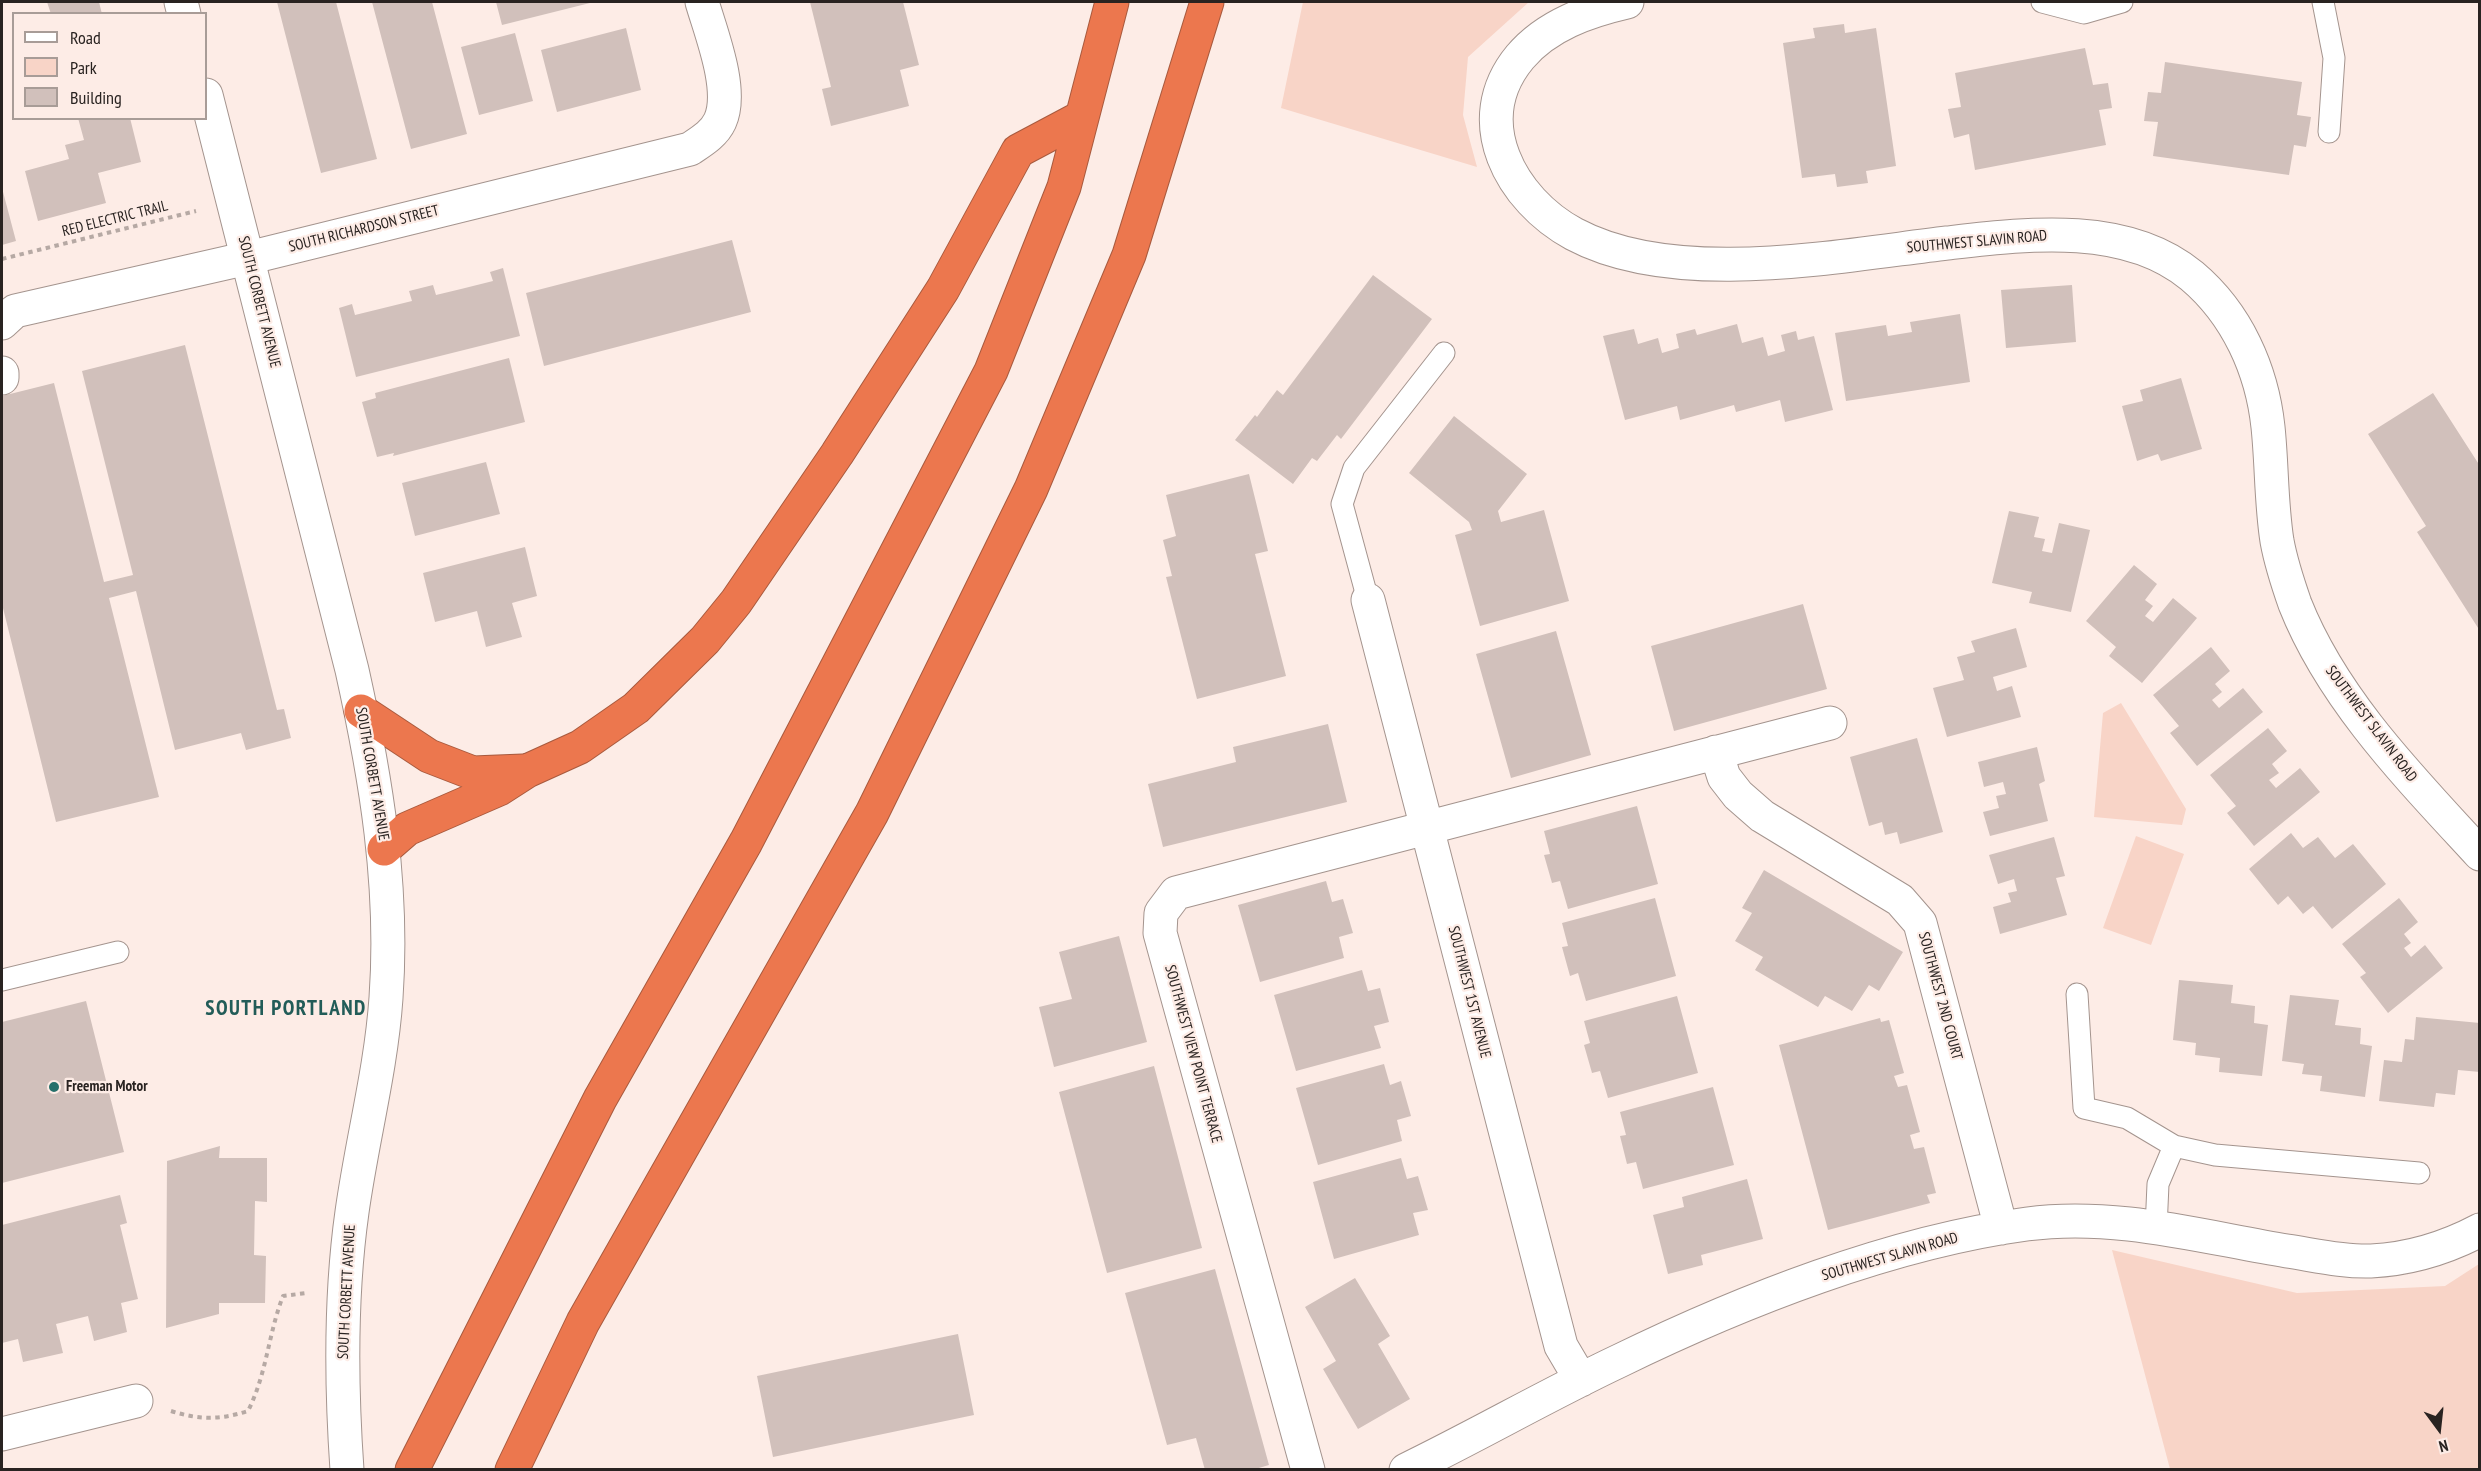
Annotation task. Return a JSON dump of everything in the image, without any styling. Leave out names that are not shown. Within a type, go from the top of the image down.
[{"type":"highway","points":[[412,1470],[600,1099],[747,842],[991,371],[1064,187],[1112,2]]},
{"type":"highway","points":[[513,1470],[583,1322],[872,813],[1031,489],[1129,255],[1207,2]]},
{"type":"highway","points":[[384,849],[407,829],[499,789],[527,771],[580,747],[636,708],[705,640],[736,602],[844,444],[943,289],[1018,151],[1082,117]]},
{"type":"highway","points":[[361,711],[429,756],[473,773],[527,771]]},
{"type":"street","name":"SOUTH RICHARDSON STREET","points":[[2,323],[15,311],[248,258],[690,149],[709,136],[720,121],[726,101],[723,80],[702,2]]},
{"type":"street","name":"SOUTHWEST SLAVIN ROAD","points":[[1627,2],[1576,17],[1546,34],[1520,57],[1504,84],[1497,115],[1501,150],[1513,179],[1538,208],[1554,222],[1594,244],[1627,254],[1666,261],[1734,263],[1803,260],[1975,240],[2048,235],[2085,236],[2125,244],[2158,255],[2176,264],[2198,281],[2218,302],[2230,318],[2251,356],[2268,423],[2279,551],[2288,583],[2311,638],[2342,690],[2376,735],[2480,854]]},
{"type":"street","name":"SOUTH CORBETT AVENUE","points":[[207,99],[361,711],[370,751],[384,849],[388,909],[386,998],[372,1100],[352,1211],[345,1303],[342,1380],[346,1470]]},
{"type":"street","points":[[2,373],[2,378]]},
{"type":"street","name":"SOUTHWEST 1ST AVENUE","points":[[1368,600],[1561,1346],[1581,1380]]},
{"type":"street","points":[[1427,828],[1830,723]]},
{"type":"street","name":"SOUTHWEST 2ND COURT","points":[[1716,753],[1724,777],[1738,795],[1762,816],[1900,900],[1920,923],[2001,1228]]},
{"type":"street","name":"SOUTHWEST VIEW POINT TERRACE","points":[[1308,1470],[1160,933],[1161,913],[1176,893],[1427,828]]},
{"type":"street","name":"SOUTHWEST SLAVIN ROAD","points":[[1406,1470],[1654,1344],[1797,1285],[1922,1245],[2001,1228],[2077,1221],[2156,1228],[2316,1256],[2369,1261],[2431,1251],[2480,1230]]},
{"type":"street","points":[[2,1434],[136,1401]]},
{"type":"lane","points":[[2042,2],[2084,13],[2122,2]]},
{"type":"lane","points":[[2323,2],[2334,58],[2329,132]]},
{"type":"lane","points":[[1368,600],[1342,504],[1354,468],[1444,353]]},
{"type":"lane","points":[[2,981],[118,952]]},
{"type":"lane","points":[[2077,994],[2084,1108],[2127,1118],[2174,1146],[2215,1155],[2419,1173]]},
{"type":"lane","points":[[2156,1228],[2158,1184],[2174,1146]]},
{"type":"path","name":"RED ELECTRIC TRAIL","points":[[2,259],[77,242],[232,200]]},
{"type":"path","points":[[191,1417],[222,1419],[248,1411],[259,1389],[276,1314],[283,1296],[345,1303]]},
{"type":"green space","points":[[1303,2],[1529,2],[1468,57],[1463,115],[1477,167],[1281,108]]},
{"type":"green space","points":[[2121,703],[2186,809],[2182,825],[2094,817],[2103,713]]},
{"type":"green space","points":[[2136,836],[2184,854],[2151,945],[2103,928]]},
{"type":"green space","points":[[2112,1250],[2297,1293],[2445,1286],[2479,1264],[2479,1469],[2170,1469]]},
{"type":"building","points":[[47,2],[99,2],[102,12],[50,12]]},
{"type":"building","points":[[277,2],[336,2],[377,159],[321,173]]},
{"type":"building","points":[[372,2],[432,2],[467,134],[411,149]]},
{"type":"building","points":[[496,2],[594,2],[502,25]]},
{"type":"building","points":[[810,2],[903,2],[919,65],[900,70],[909,106],[831,126],[822,89],[831,87]]},
{"type":"building","points":[[1844,24],[1845,33],[1876,28],[1896,166],[1866,171],[1868,183],[1837,187],[1835,174],[1802,178],[1783,43],[1815,38],[1813,28]]},
{"type":"building","points":[[626,28],[641,90],[557,112],[541,50]]},
{"type":"building","points":[[515,33],[533,101],[479,115],[461,47]]},
{"type":"building","points":[[2085,48],[2093,85],[2108,83],[2112,108],[2099,110],[2106,145],[1975,170],[1969,134],[1954,138],[1948,109],[1961,107],[1955,73]]},
{"type":"building","points":[[2165,62],[2302,82],[2297,115],[2311,117],[2306,147],[2294,145],[2289,175],[2153,156],[2158,122],[2144,121],[2148,92],[2161,93]]},
{"type":"building","points":[[79,120],[130,120],[141,162],[98,173],[106,203],[38,221],[25,171],[69,159],[65,145],[84,140]]},
{"type":"building","points":[[2,188],[16,241],[2,245]]},
{"type":"building","points":[[732,240],[751,312],[544,366],[526,293]]},
{"type":"building","points":[[503,268],[520,336],[356,377],[339,308],[352,304],[355,315],[412,301],[409,291],[433,285],[436,295],[493,281],[490,272]]},
{"type":"building","points":[[1373,275],[1432,319],[1341,439],[1337,435],[1317,461],[1312,458],[1293,484],[1235,440],[1255,415],[1257,417],[1277,390],[1283,395]]},
{"type":"building","points":[[2072,285],[2076,342],[2006,348],[2001,290]]},
{"type":"building","points":[[1960,314],[1970,382],[1846,401],[1835,333],[1886,325],[1888,336],[1912,332],[1910,322]]},
{"type":"building","points":[[1737,324],[1742,343],[1763,337],[1768,356],[1785,351],[1781,335],[1796,331],[1798,340],[1814,336],[1833,410],[1785,422],[1780,400],[1736,412],[1734,405],[1680,420],[1677,406],[1625,420],[1603,336],[1634,329],[1638,344],[1658,338],[1662,353],[1679,348],[1676,334],[1695,329],[1697,335]]},
{"type":"building","points":[[185,345],[277,710],[284,709],[291,738],[246,750],[241,733],[175,750],[136,591],[109,598],[159,797],[56,822],[2,604],[2,396],[54,383],[104,582],[133,575],[82,371]]},
{"type":"building","points":[[509,358],[525,422],[393,456],[394,453],[377,457],[362,402],[376,398],[375,393]]},
{"type":"building","points":[[2181,378],[2202,449],[2161,461],[2158,454],[2137,461],[2122,406],[2143,401],[2140,390]]},
{"type":"building","points":[[2433,393],[2480,466],[2480,631],[2417,532],[2426,526],[2368,434]]},
{"type":"building","points":[[1454,416],[1527,474],[1498,511],[1501,522],[1544,510],[1569,601],[1480,626],[1455,535],[1472,530],[1469,522],[1409,473]]},
{"type":"building","points":[[486,462],[500,514],[415,536],[402,483]]},
{"type":"building","points":[[1249,474],[1268,551],[1255,554],[1286,676],[1197,699],[1166,577],[1172,576],[1163,540],[1176,536],[1166,495]]},
{"type":"building","points":[[2009,511],[2039,517],[2034,537],[2045,539],[2042,551],[2052,553],[2059,523],[2090,530],[2071,612],[2029,603],[2032,592],[1992,583]]},
{"type":"building","points":[[525,547],[537,596],[512,603],[522,637],[486,647],[477,611],[435,622],[423,573]]},
{"type":"building","points":[[2134,565],[2157,584],[2145,600],[2153,606],[2145,616],[2153,622],[2173,598],[2197,618],[2142,683],[2109,656],[2116,647],[2086,621]]},
{"type":"building","points":[[1803,604],[1827,689],[1674,731],[1651,646]]},
{"type":"building","points":[[2016,628],[2027,667],[1993,677],[1997,691],[2012,686],[2021,717],[1947,737],[1933,688],[1964,680],[1957,657],[1975,652],[1971,641]]},
{"type":"building","points":[[1556,631],[1591,755],[1511,778],[1476,654]]},
{"type":"building","points":[[2211,647],[2230,671],[2215,684],[2222,692],[2212,700],[2219,708],[2243,688],[2263,712],[2197,766],[2170,733],[2179,726],[2153,695]]},
{"type":"building","points":[[1328,724],[1347,802],[1163,847],[1148,784],[1236,762],[1233,747]]},
{"type":"building","points":[[2268,728],[2287,751],[2272,764],[2279,773],[2269,780],[2276,788],[2300,768],[2320,792],[2254,846],[2227,813],[2236,806],[2210,775]]},
{"type":"building","points":[[1917,738],[1943,832],[1900,844],[1897,832],[1885,835],[1882,822],[1869,826],[1850,757]]},
{"type":"building","points":[[2037,747],[2045,781],[2039,784],[2048,821],[1990,836],[1983,812],[1999,808],[1996,796],[2006,794],[2003,782],[1984,787],[1978,762]]},
{"type":"building","points":[[1637,806],[1658,884],[1568,909],[1560,881],[1552,883],[1544,855],[1550,854],[1544,831]]},
{"type":"building","points":[[2291,833],[2303,848],[2318,837],[2335,858],[2353,844],[2386,884],[2332,929],[2313,906],[2303,914],[2288,896],[2278,905],[2249,869]]},
{"type":"building","points":[[2054,837],[2065,876],[2056,878],[2067,915],[2000,934],[1993,907],[2011,902],[2008,893],[2017,891],[2014,879],[1998,884],[1989,855]]},
{"type":"building","points":[[1764,870],[1903,952],[1879,991],[1869,985],[1852,1011],[1825,996],[1818,1007],[1755,970],[1763,957],[1735,941],[1752,913],[1742,908]]},
{"type":"building","points":[[1326,881],[1332,902],[1343,899],[1353,933],[1339,937],[1344,958],[1260,982],[1238,905]]},
{"type":"building","points":[[1655,898],[1676,976],[1586,1001],[1578,973],[1570,976],[1562,947],[1568,946],[1562,923]]},
{"type":"building","points":[[2399,898],[2418,922],[2404,934],[2411,943],[2404,948],[2411,957],[2425,945],[2443,968],[2388,1013],[2360,977],[2366,973],[2342,944]]},
{"type":"building","points":[[1119,936],[1147,1042],[1054,1067],[1039,1007],[1072,999],[1059,952]]},
{"type":"building","points":[[1362,970],[1368,991],[1380,988],[1389,1022],[1374,1026],[1381,1048],[1296,1071],[1274,995]]},
{"type":"building","points":[[2179,980],[2233,985],[2231,1003],[2255,1006],[2254,1023],[2268,1025],[2262,1076],[2219,1072],[2220,1058],[2195,1055],[2196,1043],[2173,1040]]},
{"type":"building","points":[[2290,995],[2339,1000],[2335,1025],[2361,1028],[2360,1044],[2372,1046],[2365,1097],[2320,1091],[2322,1076],[2302,1074],[2304,1064],[2282,1061]]},
{"type":"building","points":[[1677,996],[1698,1073],[1608,1098],[1600,1071],[1592,1073],[1584,1045],[1590,1043],[1584,1021]]},
{"type":"building","name":"Freeman Motor","points":[[86,1001],[124,1152],[2,1183],[2,1022]]},
{"type":"building","points":[[2416,1017],[2480,1023],[2480,1072],[2458,1070],[2455,1095],[2436,1093],[2434,1107],[2379,1101],[2384,1060],[2402,1062],[2405,1039],[2414,1040]]},
{"type":"building","points":[[1880,1018],[1881,1022],[1889,1020],[1904,1073],[1894,1076],[1898,1087],[1907,1085],[1920,1132],[1910,1135],[1914,1149],[1924,1147],[1936,1193],[1927,1195],[1930,1203],[1828,1230],[1779,1045]]},
{"type":"building","points":[[1384,1064],[1390,1085],[1401,1081],[1411,1116],[1397,1120],[1402,1141],[1318,1165],[1296,1088]]},
{"type":"building","points":[[1154,1066],[1202,1248],[1107,1273],[1059,1092]]},
{"type":"building","points":[[1713,1087],[1734,1165],[1643,1189],[1636,1162],[1627,1164],[1620,1136],[1626,1135],[1620,1112]]},
{"type":"building","points":[[220,1146],[219,1158],[267,1158],[267,1202],[255,1201],[254,1255],[266,1256],[265,1303],[219,1303],[219,1314],[166,1328],[167,1161]]},
{"type":"building","points":[[1401,1158],[1407,1179],[1418,1176],[1428,1210],[1413,1213],[1419,1235],[1334,1259],[1313,1182]]},
{"type":"building","points":[[1747,1179],[1763,1239],[1701,1255],[1703,1265],[1668,1274],[1653,1215],[1684,1207],[1682,1197]]},
{"type":"building","points":[[120,1195],[127,1223],[120,1225],[138,1299],[121,1303],[127,1332],[94,1341],[88,1316],[56,1324],[63,1353],[23,1362],[18,1339],[2,1343],[2,1225]]},
{"type":"building","points":[[1215,1269],[1269,1465],[1252,1470],[1205,1470],[1196,1438],[1167,1445],[1125,1293]]},
{"type":"building","points":[[1355,1278],[1390,1336],[1378,1344],[1410,1399],[1358,1429],[1323,1369],[1336,1361],[1305,1307]]},
{"type":"building","points":[[958,1334],[974,1415],[773,1457],[757,1376]]},
{"type":"place","name":"Freeman Motor","points":[[54,1087]]},
{"type":"district","name":"SOUTH PORTLAND","points":[[286,1009]]}]
